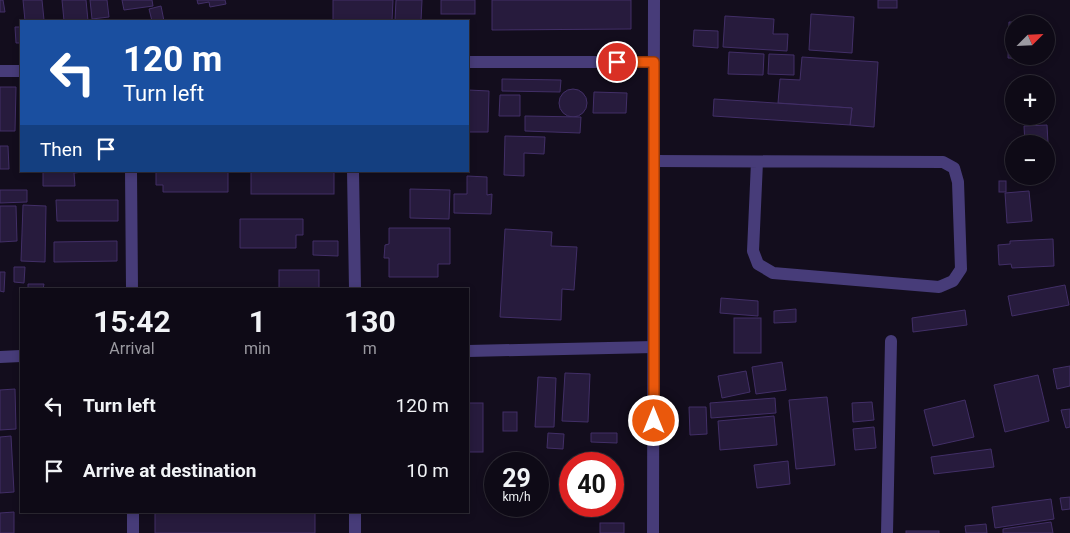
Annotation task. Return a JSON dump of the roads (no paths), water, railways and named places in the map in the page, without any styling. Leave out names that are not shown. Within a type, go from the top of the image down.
[{"type":"street","points":[[653,533],[654,0]]},
{"type":"street","points":[[469,62],[654,62]]},
{"type":"street","points":[[0,71],[20,71]]},
{"type":"street","points":[[654,161],[943,162],[954,168],[958,182],[962,268],[953,282],[939,287],[773,273],[758,264],[753,251],[756,162]]},
{"type":"street","points":[[131,172],[132,288]]},
{"type":"street","points":[[353,172],[355,288]]},
{"type":"street","points":[[887,533],[891,341]]},
{"type":"street","points":[[469,351],[654,347]]},
{"type":"street","points":[[0,357],[20,356]]},
{"type":"street","points":[[133,513],[133,533]]},
{"type":"street","points":[[355,513],[355,533]]}]
